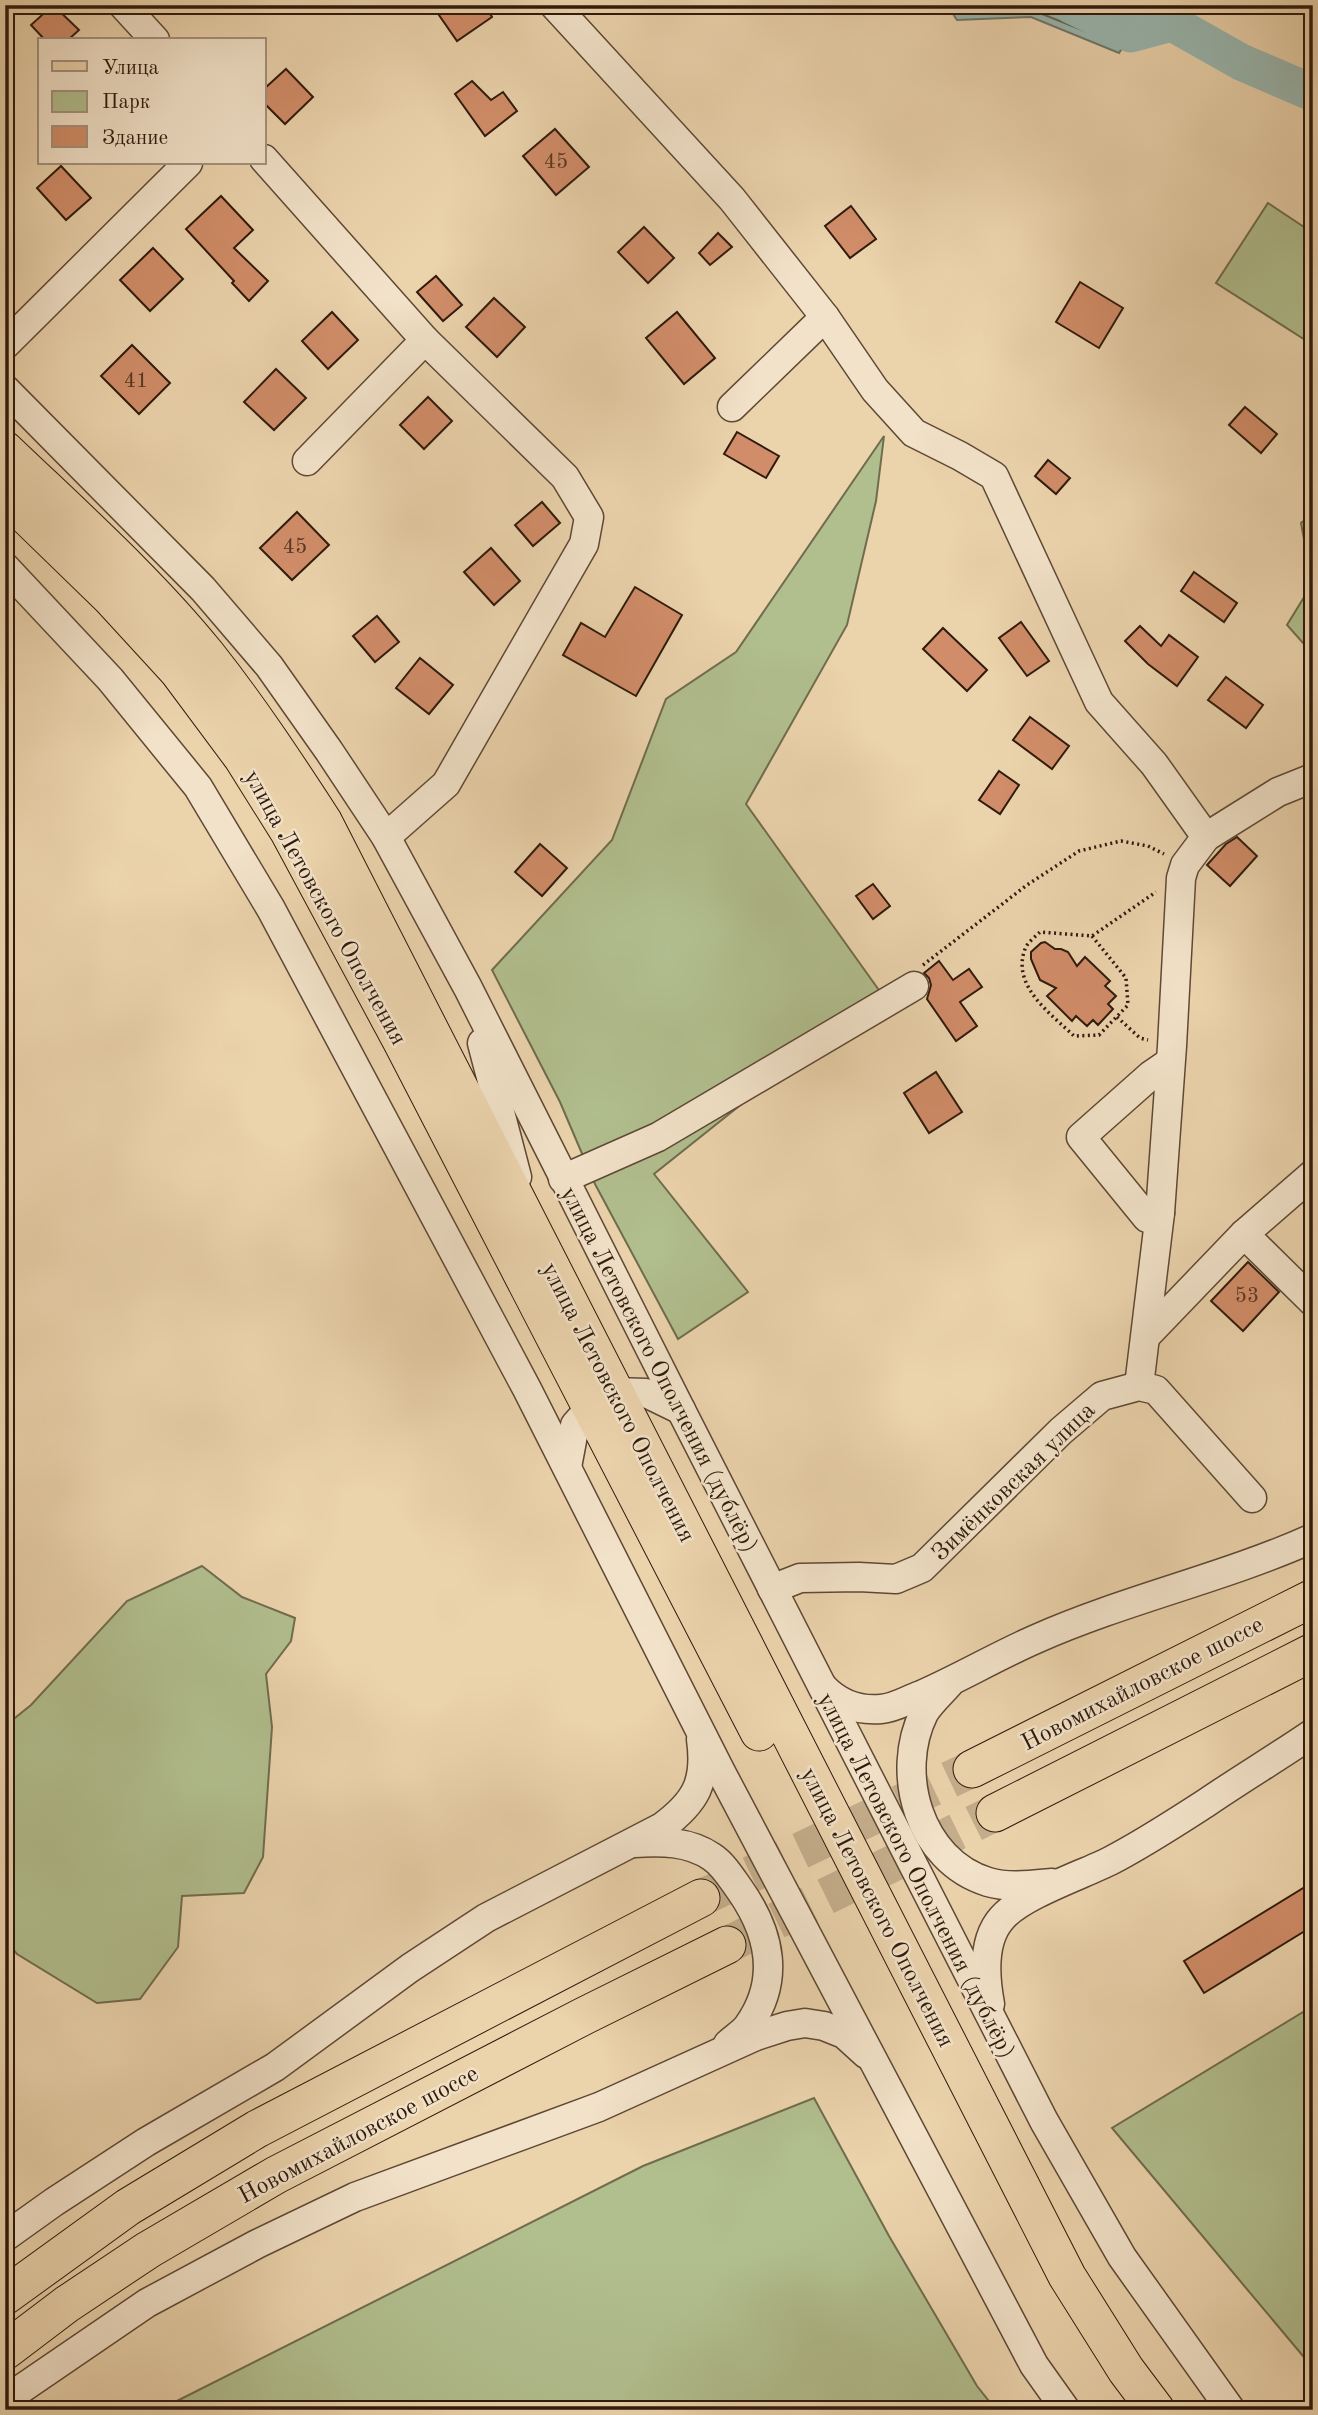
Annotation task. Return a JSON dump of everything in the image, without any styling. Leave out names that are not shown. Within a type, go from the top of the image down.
[{"type":"main road","name":"улица Летовского Ополчения","points":[[5,450],[144,585],[206,655],[273,744],[323,821],[530,1230],[603,1400],[1044,2283],[1124,2410]]},
{"type":"main road","name":"улица Летовского Ополчения","points":[[5,495],[111,598],[178,671],[242,757],[289,832],[603,1400],[1067,2276],[1126,2370],[1156,2410]]},
{"type":"main road","name":"Новомихайловское шоссе","points":[[972,1769],[1313,1598]]},
{"type":"main road","name":"Новомихайловское шоссе","points":[[995,1813],[1313,1652]]},
{"type":"main road","name":"Новомихайловское шоссе","points":[[5,2296],[128,2207],[257,2129],[701,1898]]},
{"type":"main road","name":"Новомихайловское шоссе","points":[[5,2351],[67,2304],[148,2250],[276,2175],[583,2016],[727,1945]]},
{"type":"street","points":[[123,5],[153,38]]},
{"type":"street","points":[[554,5],[732,199],[825,317],[875,390],[914,433],[994,476],[1099,702],[1154,764],[1206,837]]},
{"type":"street","points":[[266,161],[425,340],[565,477],[589,517],[584,544],[446,784],[386,837]]},
{"type":"street","points":[[5,345],[187,164]]},
{"type":"street","points":[[732,407],[825,317]]},
{"type":"street","points":[[307,461],[425,340]]},
{"type":"street","name":"улица Летовского Ополчения (дублёр)","points":[[5,389],[202,589],[269,666],[386,837],[468,988],[1044,2121],[1122,2257],[1230,2409]]},
{"type":"street","points":[[5,567],[110,679],[198,787],[271,909],[527,1389],[700,1730],[1034,2365],[1066,2410]]},
{"type":"street","points":[[1251,1498],[1156,1390],[1139,1387],[1160,1213],[1183,872],[1206,837],[1278,792],[1313,778]]},
{"type":"street","points":[[563,1179],[658,1137],[917,977]]},
{"type":"street","points":[[468,988],[530,1230]]},
{"type":"street","points":[[1160,1213],[1147,1218],[1081,1137],[1171,1054]]},
{"type":"street","points":[[1146,1336],[1244,1234],[1313,1174]]},
{"type":"street","points":[[1244,1234],[1313,1302]]},
{"type":"street","name":"Зимёнковская улица","points":[[772,1589],[800,1578],[896,1579],[922,1568],[1061,1431],[1102,1396],[1139,1387]]},
{"type":"street","points":[[567,1467],[575,1425],[603,1400],[646,1393],[681,1410]]},
{"type":"street","points":[[821,1685],[844,1704],[864,1709],[894,1707],[1037,1639],[1313,1538]]},
{"type":"street","points":[[950,1682],[925,1711],[915,1738],[910,1770],[914,1801],[925,1827],[942,1852],[962,1871],[988,1882],[1019,1886],[1063,1883]]},
{"type":"street","points":[[5,2237],[146,2142],[275,2067],[410,1968],[486,1918],[662,1827],[681,1813],[694,1796],[703,1776],[704,1757],[700,1730]]},
{"type":"street","points":[[993,2024],[986,1985],[991,1936],[1003,1917],[1063,1883],[1111,1861],[1313,1733]]},
{"type":"street","points":[[628,1844],[658,1841],[685,1845],[712,1857],[727,1872],[750,1905],[764,1940],[770,1969],[763,1998],[747,2027],[716,2056]]},
{"type":"street","points":[[5,2400],[147,2303],[281,2232],[355,2197],[599,2107],[756,2036],[804,2023],[824,2026],[844,2034],[861,2048],[878,2069]]},
{"type":"path","points":[[917,977],[1027,885],[1079,851],[1121,841],[1148,846],[1183,872],[1092,936],[1040,932],[1025,947],[1023,969],[1032,996],[1074,1036],[1099,1035],[1128,1005],[1126,978],[1092,936]]},
{"type":"path","points":[[1117,1017],[1140,1038],[1171,1054]]},
{"type":"green space","points":[[1268,203],[1313,233],[1313,345],[1216,283]]},
{"type":"green space","points":[[884,436],[876,501],[847,625],[746,804],[881,993],[654,1174],[748,1292],[678,1339],[595,1184],[560,1102],[492,970],[612,840],[666,699],[736,652]]},
{"type":"green space","points":[[1313,514],[1311,652],[1287,625],[1306,594],[1306,550],[1301,523]]},
{"type":"green space","points":[[202,1566],[242,1597],[295,1618],[291,1641],[266,1674],[272,1727],[263,1857],[244,1893],[182,1896],[178,1947],[140,1999],[97,2003],[17,1954],[5,1940],[5,1726],[31,1705],[127,1601]]},
{"type":"green space","points":[[1313,2006],[1313,2368],[1112,2128]]},
{"type":"green space","points":[[814,2098],[889,2236],[977,2386],[996,2410],[159,2410],[643,2166]]},
{"type":"water","points":[[947,5],[1132,5],[1141,18],[1119,53],[1031,17],[957,20]]},
{"type":"building","points":[[53,5],[79,30],[70,38],[43,38],[31,25]]},
{"type":"building","points":[[432,5],[485,5],[492,17],[457,41]]},
{"type":"building","points":[[286,69],[313,97],[285,124],[266,105],[266,87]]},
{"type":"building","points":[[472,81],[491,100],[503,92],[517,111],[485,136],[455,94]]},
{"type":"building","points":[[555,129],[589,167],[556,195],[523,156]]},
{"type":"building","points":[[61,166],[91,198],[66,220],[37,188]]},
{"type":"building","points":[[221,196],[253,230],[234,248],[268,281],[249,301],[186,229]]},
{"type":"building","points":[[851,206],[876,239],[850,258],[825,226]]},
{"type":"building","points":[[644,227],[674,258],[648,283],[618,252]]},
{"type":"building","points":[[718,233],[732,247],[710,265],[699,253]]},
{"type":"building","points":[[153,248],[183,279],[150,311],[120,280]]},
{"type":"building","points":[[436,276],[462,305],[443,321],[417,292]]},
{"type":"building","points":[[1080,282],[1123,308],[1099,348],[1056,322]]},
{"type":"building","points":[[494,298],[525,327],[497,357],[466,327]]},
{"type":"building","points":[[332,312],[358,340],[328,369],[302,341]]},
{"type":"building","points":[[677,312],[715,358],[684,384],[646,338]]},
{"type":"building","points":[[132,345],[170,383],[139,414],[101,376]]},
{"type":"building","points":[[276,369],[306,398],[274,430],[244,402]]},
{"type":"building","points":[[428,397],[452,421],[424,449],[400,425]]},
{"type":"building","points":[[1245,407],[1277,434],[1261,453],[1229,425]]},
{"type":"building","points":[[737,432],[779,456],[766,478],[724,454]]},
{"type":"building","points":[[1048,460],[1070,478],[1056,494],[1035,476]]},
{"type":"building","points":[[542,502],[560,523],[533,546],[515,525]]},
{"type":"building","points":[[297,512],[329,545],[292,580],[260,548]]},
{"type":"building","points":[[491,548],[520,581],[494,605],[464,572]]},
{"type":"building","points":[[1194,572],[1237,603],[1224,622],[1181,591]]},
{"type":"building","points":[[635,587],[682,615],[636,696],[563,655],[581,623],[605,637]]},
{"type":"building","points":[[377,616],[399,642],[375,662],[353,636]]},
{"type":"building","points":[[1021,622],[1049,661],[1027,676],[999,638]]},
{"type":"building","points":[[1140,626],[1161,646],[1169,635],[1198,657],[1177,686],[1148,664],[1125,641]]},
{"type":"building","points":[[943,628],[987,670],[967,691],[923,649]]},
{"type":"building","points":[[420,658],[453,685],[429,714],[396,688]]},
{"type":"building","points":[[1226,677],[1263,705],[1246,728],[1208,700]]},
{"type":"building","points":[[1030,717],[1069,746],[1052,769],[1013,740]]},
{"type":"building","points":[[999,771],[1019,785],[1000,814],[979,800]]},
{"type":"building","points":[[1237,837],[1257,856],[1230,886],[1207,865],[1226,844]]},
{"type":"building","points":[[540,844],[567,868],[542,896],[515,872]]},
{"type":"building","points":[[873,884],[890,906],[873,919],[856,896]]},
{"type":"building","points":[[1045,942],[1055,949],[1068,952],[1077,966],[1085,957],[1110,981],[1105,986],[1116,996],[1108,1004],[1113,1009],[1098,1025],[1093,1020],[1087,1026],[1076,1016],[1072,1021],[1047,996],[1056,988],[1040,980],[1031,959],[1031,952]]},
{"type":"building","points":[[939,961],[953,980],[969,969],[982,987],[960,1002],[977,1026],[956,1041],[927,999],[931,985],[924,973]]},
{"type":"building","points":[[936,1072],[962,1112],[929,1133],[904,1093]]},
{"type":"building","points":[[1248,1262],[1279,1292],[1243,1331],[1211,1301]]},
{"type":"building","points":[[1313,1882],[1313,1926],[1204,1993],[1184,1961]]},
{"type":"waterway","points":[[1071,5],[1131,34],[1172,23],[1241,62],[1313,93]]},
{"type":"tunnel","points":[[701,1898],[972,1769]]},
{"type":"tunnel","points":[[727,1945],[995,1813]]}]
